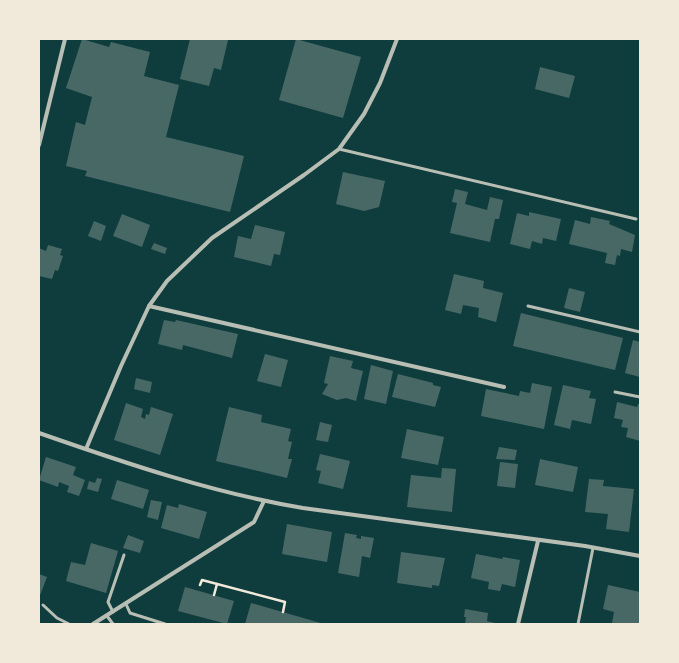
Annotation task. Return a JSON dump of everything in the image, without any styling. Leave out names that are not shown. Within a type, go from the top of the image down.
[{"type":"street","points":[[39,145],[65,39]]},
{"type":"street","points":[[86,450],[121,366],[149,306],[167,281],[212,238],[304,175],[339,149],[364,114],[380,83],[398,39]]},
{"type":"street","points":[[149,306],[504,387]]},
{"type":"street","points":[[39,433],[86,450],[164,474],[264,501],[303,508],[593,548],[640,556]]},
{"type":"street","points":[[93,624],[254,522],[264,501]]},
{"type":"street","points":[[518,624],[538,541]]},
{"type":"lane","points":[[339,149],[636,219]]},
{"type":"lane","points":[[528,306],[640,332]]},
{"type":"lane","points":[[615,392],[640,397]]},
{"type":"lane","points":[[578,624],[593,548]]},
{"type":"lane","points":[[113,612],[108,602],[124,555]]},
{"type":"lane","points":[[126,604],[130,613],[165,624]]},
{"type":"lane","points":[[43,605],[57,618],[69,624]]},
{"type":"lane","points":[[107,616],[113,624]]},
{"type":"path","points":[[200,585],[202,580],[285,602],[283,612]]},
{"type":"path","points":[[214,595],[217,584]]},
{"type":"building","points":[[82,39],[109,47],[111,42],[150,52],[144,76],[179,85],[166,137],[244,156],[230,212],[85,176],[87,171],[66,166],[76,122],[85,125],[92,97],[66,88]]},
{"type":"building","points":[[190,39],[228,40],[221,70],[214,68],[209,86],[180,79]]},
{"type":"building","points":[[296,39],[361,57],[343,118],[279,100]]},
{"type":"building","points":[[540,67],[575,76],[569,98],[535,89]]},
{"type":"building","points":[[343,172],[385,181],[379,207],[364,211],[336,204]]},
{"type":"building","points":[[455,189],[468,192],[465,204],[487,210],[490,197],[503,200],[499,219],[495,219],[490,242],[450,233],[457,203],[452,202]]},
{"type":"building","points":[[529,212],[561,219],[556,241],[543,238],[542,244],[532,241],[530,249],[510,244],[517,213],[529,216]]},
{"type":"building","points":[[122,214],[150,225],[142,247],[113,236]]},
{"type":"building","points":[[591,217],[610,221],[609,224],[635,235],[632,252],[621,249],[620,256],[617,255],[615,265],[605,263],[607,253],[569,244],[575,220],[590,224]]},
{"type":"building","points":[[94,221],[106,226],[101,241],[88,236]]},
{"type":"building","points":[[255,225],[285,232],[280,255],[274,254],[271,266],[234,257],[238,236],[251,239]]},
{"type":"building","points":[[154,243],[167,248],[165,254],[151,249]]},
{"type":"building","points":[[48,245],[62,249],[60,255],[63,256],[58,271],[55,270],[52,279],[39,276],[39,248],[46,251]]},
{"type":"building","points":[[454,274],[484,281],[483,288],[503,293],[496,322],[478,317],[479,308],[463,305],[461,314],[445,310]]},
{"type":"building","points":[[569,288],[585,292],[580,312],[564,308]]},
{"type":"building","points":[[521,313],[623,338],[615,370],[513,346]]},
{"type":"building","points":[[164,320],[175,322],[176,320],[238,334],[232,358],[183,345],[182,350],[158,344]]},
{"type":"building","points":[[633,340],[640,342],[640,377],[625,373]]},
{"type":"building","points":[[265,354],[288,360],[281,387],[257,381]]},
{"type":"building","points":[[330,356],[353,361],[351,368],[363,371],[356,401],[346,398],[337,400],[322,394],[328,384],[324,383]]},
{"type":"building","points":[[371,365],[393,371],[386,404],[364,399]]},
{"type":"building","points":[[398,374],[433,383],[433,385],[441,387],[435,407],[392,397]]},
{"type":"building","points":[[136,378],[152,382],[150,393],[134,389]]},
{"type":"building","points":[[532,383],[552,387],[544,429],[481,416],[486,389],[519,396],[520,391],[530,393]]},
{"type":"building","points":[[563,385],[591,391],[589,398],[596,399],[591,424],[572,420],[570,429],[554,425]]},
{"type":"building","points":[[617,402],[637,407],[638,404],[640,404],[640,441],[626,437],[628,428],[621,427],[623,420],[614,418]]},
{"type":"building","points":[[126,403],[143,409],[141,417],[145,419],[146,414],[149,415],[151,407],[173,414],[160,455],[114,440]]},
{"type":"building","points":[[229,407],[262,415],[261,422],[291,429],[288,441],[292,442],[288,459],[292,459],[287,478],[216,461]]},
{"type":"building","points":[[320,422],[332,425],[328,442],[316,440]]},
{"type":"building","points":[[407,429],[444,437],[438,465],[401,458]]},
{"type":"building","points":[[499,447],[517,450],[515,460],[496,459]]},
{"type":"building","points":[[320,454],[350,461],[343,489],[318,483],[321,471],[316,470]]},
{"type":"building","points":[[46,457],[76,467],[73,475],[85,480],[79,496],[67,492],[69,486],[59,482],[58,487],[39,480]]},
{"type":"building","points":[[540,459],[578,467],[573,492],[535,485]]},
{"type":"building","points":[[500,462],[518,464],[515,488],[497,486]]},
{"type":"building","points":[[442,468],[456,469],[452,512],[407,507],[411,475],[441,478]]},
{"type":"building","points":[[97,478],[102,479],[98,492],[87,489],[89,481],[95,483]]},
{"type":"building","points":[[589,479],[604,480],[603,486],[634,489],[629,532],[606,529],[608,514],[585,512]]},
{"type":"building","points":[[117,480],[149,490],[143,509],[111,499]]},
{"type":"building","points":[[151,500],[162,502],[158,520],[147,517]]},
{"type":"building","points":[[179,504],[207,512],[199,539],[161,528],[167,505],[178,508]]},
{"type":"building","points":[[287,524],[332,532],[327,562],[282,554]]},
{"type":"building","points":[[345,533],[357,535],[356,538],[361,539],[361,536],[374,538],[370,558],[362,556],[359,577],[338,573]]},
{"type":"building","points":[[128,535],[144,541],[140,553],[123,548]]},
{"type":"building","points":[[91,543],[118,551],[106,593],[66,581],[71,562],[85,565]]},
{"type":"building","points":[[401,552],[445,558],[439,586],[432,585],[432,588],[397,583]]},
{"type":"building","points":[[476,554],[502,559],[503,557],[520,560],[515,587],[502,584],[500,591],[488,589],[489,582],[471,578]]},
{"type":"building","points":[[39,574],[47,577],[39,598]]},
{"type":"building","points":[[608,585],[640,592],[640,624],[612,623],[614,612],[603,609]]},
{"type":"building","points":[[185,587],[234,601],[227,624],[178,611]]},
{"type":"building","points":[[251,603],[324,624],[245,624]]},
{"type":"building","points":[[465,609],[488,613],[487,621],[499,624],[465,624]]}]
